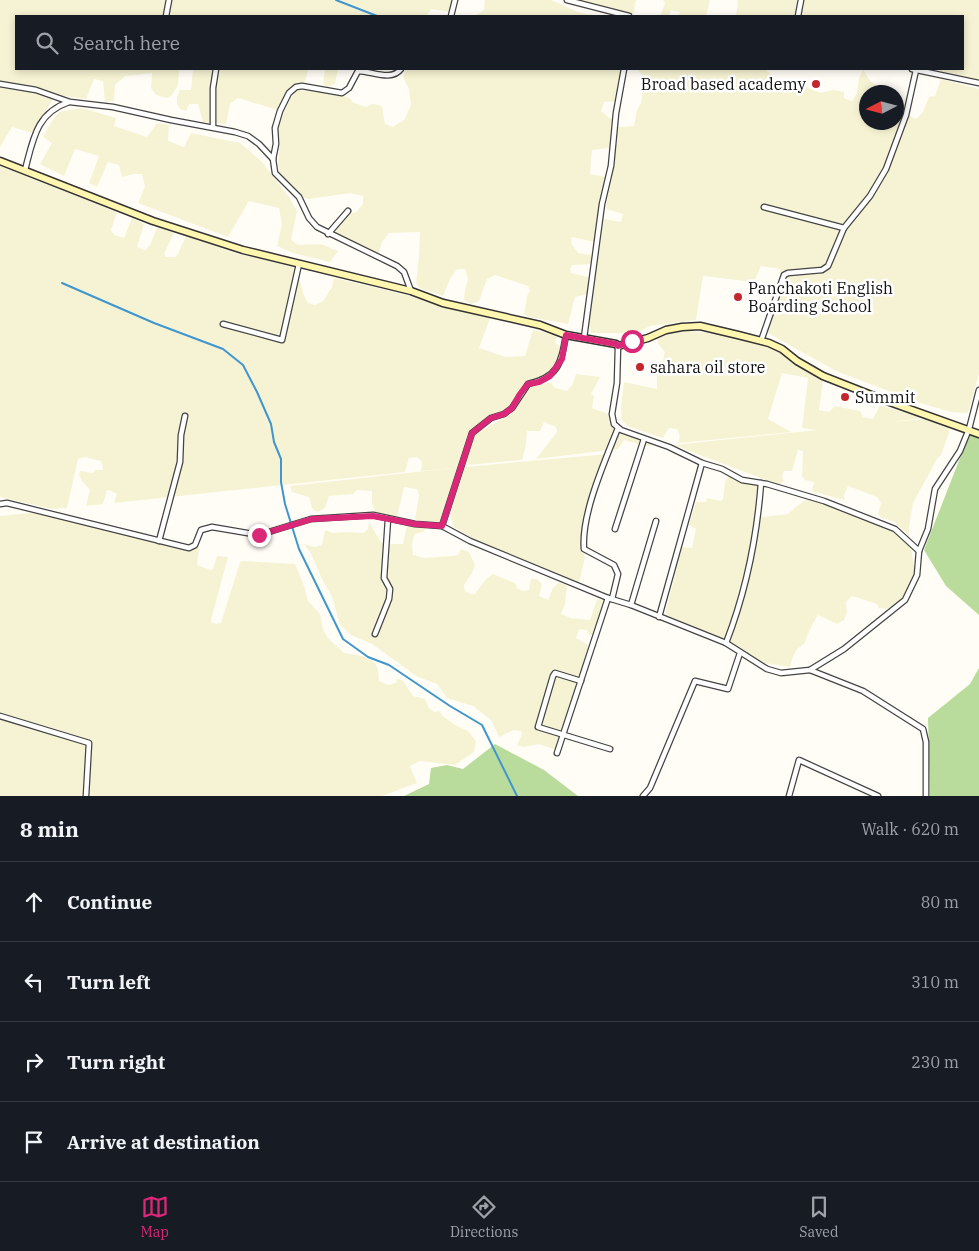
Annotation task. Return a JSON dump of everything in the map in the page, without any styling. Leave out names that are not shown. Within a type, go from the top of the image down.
[{"type":"street","points":[[166,15],[169,0]]},
{"type":"street","points":[[451,15],[455,0]]},
{"type":"street","points":[[567,0],[625,15]]},
{"type":"street","points":[[798,15],[800,0]]},
{"type":"street","points":[[213,127],[213,88],[216,70]]},
{"type":"street","points":[[400,70],[394,75],[387,76],[358,71],[349,88],[342,92],[302,86],[292,89],[280,111],[275,128],[276,144],[273,159],[275,173],[300,197],[309,218],[314,224],[328,234],[396,266],[404,272],[411,291]]},
{"type":"street","points":[[584,338],[602,204],[611,166],[616,114],[624,70]]},
{"type":"street","points":[[761,341],[784,275],[822,270],[828,266],[844,228],[870,196],[886,169],[906,115],[914,70]]},
{"type":"street","points":[[919,70],[979,83]]},
{"type":"street","points":[[0,84],[36,90],[70,102],[114,107],[248,136],[259,144],[273,159]]},
{"type":"street","points":[[25,170],[39,124],[52,110],[70,102]]},
{"type":"street","points":[[0,161],[176,230],[243,250],[411,291],[443,303],[540,325],[566,335],[616,344],[618,346],[648,338],[666,330],[700,326],[761,341],[782,349],[797,361],[823,376],[979,434]]},
{"type":"street","points":[[764,207],[844,228]]},
{"type":"street","points":[[328,234],[348,211]]},
{"type":"street","points":[[223,324],[282,340],[299,264]]},
{"type":"street","points":[[442,526],[472,433],[491,418],[504,414],[512,408],[528,384],[539,382],[550,376],[562,359],[566,335]]},
{"type":"street","points":[[618,346],[617,383],[612,414],[614,424],[618,428],[669,447],[702,463],[722,469],[742,480],[761,483],[824,501],[895,529],[919,551]]},
{"type":"street","points":[[810,670],[844,649],[905,600],[918,575],[919,551],[928,529],[935,489],[960,451],[969,429],[979,390]]},
{"type":"street","points":[[159,541],[180,462],[181,435],[185,416]]},
{"type":"street","points":[[557,753],[618,574],[614,565],[584,549],[583,538],[588,510],[618,428]]},
{"type":"street","points":[[615,529],[644,439]]},
{"type":"street","points":[[659,617],[702,463]]},
{"type":"street","points":[[726,643],[733,626],[752,551],[761,483]]},
{"type":"street","points":[[0,504],[7,503],[189,548],[195,545],[201,530],[206,527],[259,535],[312,519],[373,516],[415,524],[442,526],[470,541],[610,599],[631,605],[726,643],[767,669],[782,672],[810,670],[863,691],[922,728],[926,742],[926,796]]},
{"type":"street","points":[[375,634],[389,599],[390,589],[384,578],[388,519]]},
{"type":"street","points":[[631,605],[656,521]]},
{"type":"street","points":[[643,796],[650,788],[695,681],[728,689],[740,653]]},
{"type":"street","points":[[580,681],[555,673],[538,727],[610,749]]},
{"type":"street","points":[[0,716],[89,743],[86,796]]},
{"type":"street","points":[[789,796],[799,760],[878,796]]},
{"type":"shaded area","points":[[0,0],[453,0],[450,12],[431,9],[428,15],[15,15],[15,70],[179,70],[178,85],[172,95],[167,98],[156,95],[151,88],[152,73],[125,76],[115,85],[114,101],[105,102],[103,81],[94,79],[86,99],[55,95],[33,133],[12,127],[0,147]]},
{"type":"shaded area","points":[[485,0],[551,0],[578,12],[592,15],[476,15],[484,10]]},
{"type":"shaded area","points":[[577,0],[637,0],[635,2],[634,14]]},
{"type":"shaded area","points":[[663,0],[710,0],[706,15],[679,15],[680,12],[671,10],[669,15],[660,15],[665,3]]},
{"type":"shaded area","points":[[738,0],[797,0],[794,15],[736,15]]},
{"type":"shaded area","points":[[804,0],[979,0],[979,80],[935,70],[964,70],[964,15],[801,15]]},
{"type":"shaded area","points":[[193,70],[308,70],[305,82],[298,83],[290,89],[278,110],[238,98],[230,104],[226,124],[203,122],[198,104],[189,104],[186,111],[180,109],[177,104],[177,97],[180,90],[191,90]]},
{"type":"shaded area","points":[[325,70],[338,70],[335,84],[328,87],[323,84]]},
{"type":"shaded area","points":[[406,70],[621,70],[616,101],[604,102],[601,111],[609,118],[614,119],[609,148],[592,150],[590,174],[606,177],[595,242],[572,237],[571,243],[578,253],[591,255],[591,264],[573,265],[570,268],[571,273],[588,277],[589,282],[587,294],[575,297],[568,324],[529,317],[524,314],[527,296],[530,291],[528,286],[495,275],[487,279],[479,301],[472,304],[464,300],[468,279],[465,269],[457,269],[450,279],[443,296],[419,288],[416,283],[420,232],[389,233],[382,242],[378,254],[333,234],[349,214],[356,212],[363,204],[363,196],[350,193],[308,199],[301,197],[293,185],[284,180],[279,171],[280,144],[278,129],[284,111],[296,90],[320,91],[344,96],[351,99],[352,102],[366,107],[372,104],[379,105],[382,107],[385,124],[393,127],[405,119],[411,104],[409,89],[403,77]]},
{"type":"shaded area","points":[[637,70],[767,70],[774,76],[772,92],[780,92],[789,86],[790,80],[820,93],[833,90],[844,92],[844,98],[852,101],[857,93],[859,78],[863,70],[871,82],[876,85],[859,85],[859,130],[904,130],[904,104],[910,116],[916,119],[923,112],[929,97],[935,96],[941,79],[979,89],[979,373],[967,413],[952,412],[923,404],[836,371],[766,332],[781,289],[780,269],[761,266],[754,282],[703,276],[696,320],[650,326],[637,333],[591,333],[589,321],[604,219],[621,222],[623,214],[606,209],[617,127],[634,126],[643,90],[641,73]]},
{"type":"shaded area","points":[[82,108],[116,118],[114,126],[147,137],[157,123],[169,125],[168,141],[184,147],[191,133],[240,143],[262,162],[289,197],[297,211],[291,240],[298,245],[321,244],[338,251],[330,262],[293,253],[277,246],[282,224],[279,208],[249,201],[228,237],[138,203],[145,187],[142,174],[122,177],[119,165],[108,162],[97,187],[89,183],[99,156],[75,149],[64,176],[40,164],[52,143],[43,137],[59,112]]},
{"type":"shaded area","points":[[0,166],[117,212],[111,230],[114,235],[124,238],[132,218],[144,224],[137,247],[145,250],[150,245],[158,226],[174,233],[164,254],[166,257],[175,257],[178,254],[186,236],[238,254],[296,266],[304,296],[308,303],[315,305],[323,301],[332,287],[334,278],[407,295],[490,318],[479,348],[506,357],[525,356],[533,330],[557,335],[555,343],[563,348],[560,359],[551,373],[539,379],[529,380],[510,406],[502,413],[491,416],[471,430],[460,459],[441,524],[415,520],[419,495],[417,489],[404,487],[397,517],[375,513],[372,503],[372,491],[357,490],[353,494],[329,496],[325,508],[318,512],[312,508],[309,497],[292,492],[290,486],[452,468],[421,471],[422,462],[417,457],[409,458],[405,472],[114,503],[117,494],[107,490],[103,504],[86,506],[90,490],[82,481],[79,475],[80,471],[93,473],[95,470],[103,470],[103,467],[101,461],[84,457],[78,459],[67,508],[52,509],[0,497]]},
{"type":"shaded area","points":[[682,330],[716,334],[763,344],[779,352],[794,364],[823,381],[819,410],[829,412],[835,406],[860,411],[863,417],[873,419],[880,405],[922,418],[892,422],[924,419],[937,420],[949,426],[949,433],[941,455],[913,503],[909,536],[895,522],[882,518],[878,514],[881,503],[877,497],[848,486],[844,500],[812,491],[814,482],[805,480],[802,476],[803,451],[798,450],[792,471],[784,471],[782,477],[784,481],[779,485],[674,445],[817,430],[802,428],[808,378],[782,373],[768,419],[791,432],[678,443],[680,436],[677,429],[669,428],[663,438],[627,426],[622,420],[621,407],[624,382],[657,389],[657,364],[663,361],[665,352],[658,344],[657,337]]},
{"type":"shaded area","points":[[576,374],[600,377],[591,394],[594,396],[592,408],[608,414],[614,425],[631,436],[654,445],[645,446],[624,440],[618,449],[536,459],[557,432],[556,427],[544,422],[540,431],[527,431],[522,460],[466,465],[475,434],[511,414],[528,388],[550,382],[555,388],[567,391],[573,384]]},
{"type":"shaded area","points":[[608,454],[583,532],[582,546],[585,557],[579,583],[479,543],[454,527],[450,515],[465,467]]},
{"type":"shaded area","points":[[728,476],[760,486],[758,511],[762,517],[788,514],[807,499],[815,499],[891,529],[907,541],[911,548],[915,572],[913,581],[898,604],[886,609],[879,608],[877,604],[852,596],[846,602],[847,613],[844,620],[837,624],[818,615],[804,644],[797,649],[793,656],[790,667],[765,663],[719,637],[665,615],[682,547],[692,548],[696,529],[689,525],[696,502],[706,502],[707,498],[721,501]]},
{"type":"shaded area","points":[[38,512],[162,543],[197,547],[199,548],[197,565],[211,570],[217,556],[228,557],[211,620],[212,623],[221,623],[240,562],[295,564],[308,601],[320,614],[323,630],[328,638],[344,653],[362,656],[375,663],[378,669],[379,681],[389,685],[396,683],[397,678],[403,681],[413,696],[425,699],[428,707],[434,712],[439,711],[455,725],[468,731],[476,741],[474,752],[455,765],[420,761],[410,766],[417,783],[382,796],[0,796],[0,516]]},
{"type":"shaded area","points":[[369,522],[381,542],[389,544],[403,544],[407,525],[426,528],[423,532],[415,534],[412,543],[413,555],[425,558],[458,555],[461,549],[469,552],[475,565],[464,585],[465,591],[471,594],[475,594],[485,580],[493,574],[515,583],[517,588],[522,591],[529,590],[531,579],[537,579],[542,584],[539,596],[548,600],[553,588],[559,582],[567,586],[565,604],[561,614],[571,618],[590,620],[597,599],[603,600],[593,635],[589,635],[587,630],[579,629],[576,638],[588,645],[588,655],[556,750],[539,744],[523,747],[517,745],[522,734],[521,731],[514,730],[499,737],[491,720],[473,706],[447,698],[437,684],[418,677],[372,644],[351,635],[340,625],[332,597],[311,554],[304,544],[315,547],[322,545],[325,530],[333,533],[363,533],[368,529]]},
{"type":"green space","points":[[971,430],[979,433],[979,615],[946,586],[924,550]]},
{"type":"green space","points":[[979,668],[979,796],[930,796],[928,718],[970,684]]},
{"type":"green space","points":[[495,744],[544,770],[578,796],[404,796],[429,784],[431,768],[447,765],[463,769]]},
{"type":"waterway","points":[[336,0],[374,15]]},
{"type":"waterway","points":[[62,283],[154,323],[223,349],[243,365],[271,424],[274,442],[281,459],[281,482],[285,504],[299,549],[343,639],[368,657],[389,665],[482,725],[517,796]]},
{"type":"place","name":"Broad based academy","points":[[816,84]]},
{"type":"place","name":"Panchakoti English Boarding School","points":[[738,297]]},
{"type":"place","name":"sahara oil store","points":[[640,367]]},
{"type":"place","name":"Summit","points":[[845,397]]},
{"type":"route","points":[[259,535],[312,519],[373,516],[415,524],[442,526],[472,433],[491,418],[504,414],[512,408],[528,384],[539,382],[550,376],[562,359],[566,335],[616,344],[618,346],[632,341]]}]
